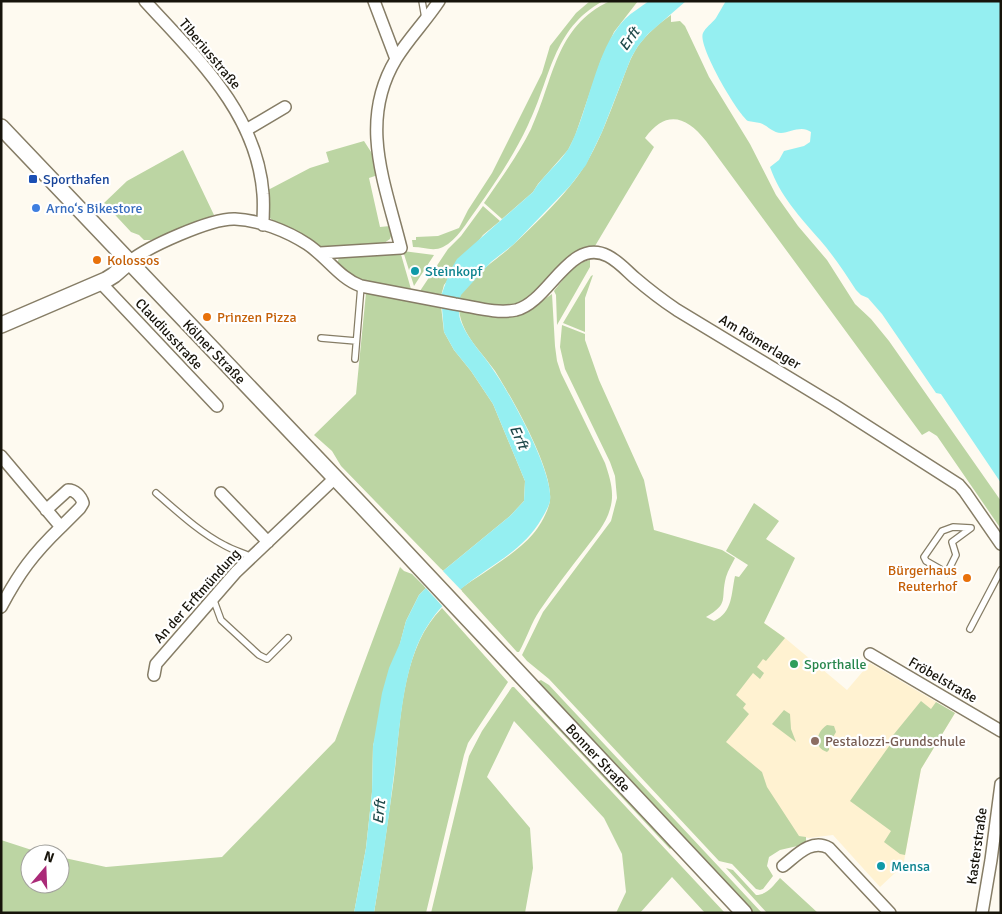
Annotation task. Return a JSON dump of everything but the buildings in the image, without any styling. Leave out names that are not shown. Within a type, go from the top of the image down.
[{"type":"main road","name":"Kölner Straße","points":[[1,127],[427,575]]},
{"type":"main road","points":[[1,325],[100,282],[114,275],[129,262]]},
{"type":"main road","name":"Bonner Straße","points":[[427,575],[744,913]]},
{"type":"street","name":"Tiberiusstraße","points":[[145,1],[220,85],[246,130],[260,172],[263,194],[263,225]]},
{"type":"street","points":[[374,1],[396,59]]},
{"type":"street","points":[[320,253],[401,248],[380,163],[376,112],[385,82],[396,59],[439,1]]},
{"type":"street","points":[[246,130],[285,107]]},
{"type":"street","points":[[129,262],[139,254],[175,237],[223,220],[243,220],[294,236],[320,253],[345,278],[361,286]]},
{"type":"street","name":"Am Römerlager","points":[[361,286],[483,309],[508,311],[519,309],[537,298],[576,258],[591,253],[604,254],[613,259],[657,297],[834,405],[961,487],[1001,544]]},
{"type":"street","name":"Claudiusstraße","points":[[100,282],[217,406]]},
{"type":"street","points":[[1,456],[61,527]]},
{"type":"street","name":"An der Erftmündung","points":[[154,675],[156,664],[236,572],[335,478]]},
{"type":"street","points":[[1,607],[24,567],[40,547],[83,503],[76,492],[68,490],[46,510]]},
{"type":"street","points":[[220,493],[268,542]]},
{"type":"street","name":"Fröbelstraße","points":[[870,654],[1001,731]]},
{"type":"street","name":"Kasterstraße","points":[[982,913],[1001,784]]},
{"type":"street","points":[[783,866],[808,847],[824,841],[828,848],[890,913]]},
{"type":"lane","points":[[422,1],[426,20]]},
{"type":"lane","points":[[355,360],[361,286]]},
{"type":"lane","points":[[321,338],[356,341]]},
{"type":"lane","points":[[156,493],[185,518],[224,546],[252,556]]},
{"type":"lane","points":[[971,528],[953,527],[942,531],[924,557],[926,561],[947,573],[956,555],[952,542],[985,520]]},
{"type":"lane","points":[[970,629],[1001,570]]},
{"type":"lane","points":[[213,598],[220,620],[259,656],[267,659],[288,638]]},
{"type":"shaded area","name":"Pestalozzi-Grundschule","points":[[764,623],[785,638],[847,690],[870,663],[955,713],[921,769],[902,872],[896,872],[880,887],[833,835],[809,838],[799,836],[747,866],[715,681]]},
{"type":"green space","points":[[590,1],[603,1],[586,12],[563,40],[523,136],[497,179],[465,225],[453,240],[443,247],[432,249],[413,247],[412,240],[416,240],[416,237],[438,236],[459,228],[468,210],[492,173],[542,73],[550,46],[576,13]]},
{"type":"green space","points":[[610,1],[638,1],[614,32],[601,60],[575,136],[568,150],[533,192],[502,219],[484,203],[515,158],[531,129],[558,56],[567,40],[578,25],[592,12]]},
{"type":"green space","points":[[671,15],[671,22],[680,21],[685,26],[709,77],[750,144],[776,195],[798,226],[827,260],[855,304],[871,319],[889,341],[1001,501],[1001,529],[937,436],[929,431],[922,435],[706,141],[698,132],[683,121],[676,119],[660,123],[645,138],[654,147],[595,246],[570,256],[535,293],[513,305],[493,306],[459,299],[475,276],[509,249],[537,222],[579,175],[600,137],[635,51],[649,33]]},
{"type":"green space","points":[[364,141],[373,155],[378,175],[369,178],[380,227],[390,226],[392,233],[390,239],[381,245],[326,248],[270,218],[268,190],[310,168],[329,162],[326,152]]},
{"type":"green space","points":[[183,150],[214,215],[151,240],[144,240],[139,235],[131,232],[104,203],[127,181]]},
{"type":"green space","points":[[483,206],[500,221],[483,235],[444,285],[441,296],[420,291],[448,249],[461,236]]},
{"type":"green space","points":[[400,251],[411,289],[385,284],[373,285],[353,277],[337,265],[339,257]]},
{"type":"green space","points":[[403,251],[434,255],[414,286]]},
{"type":"green space","points":[[590,260],[590,267],[557,325],[556,295],[554,291],[574,268]]},
{"type":"green space","points":[[593,275],[585,298],[585,332],[563,323]]},
{"type":"green space","points":[[366,293],[441,306],[444,332],[454,350],[493,404],[525,481],[524,501],[510,516],[443,571],[341,466],[332,451],[314,435],[356,394]]},
{"type":"green space","points":[[552,294],[557,361],[605,463],[612,497],[610,509],[603,525],[540,610],[519,652],[517,652],[460,589],[508,556],[533,534],[548,508],[550,500],[549,487],[538,453],[521,416],[495,371],[468,335],[459,310],[513,316],[526,312]]},
{"type":"green space","points":[[562,325],[585,334],[585,340],[599,380],[644,480],[654,530],[722,550],[735,558],[726,577],[723,600],[714,612],[706,617],[714,621],[725,613],[730,602],[735,576],[739,577],[748,565],[726,551],[754,503],[779,521],[766,539],[795,558],[764,623],[785,638],[766,661],[763,659],[757,667],[764,673],[760,679],[753,673],[736,695],[746,704],[743,708],[749,714],[726,742],[762,772],[767,787],[799,836],[806,837],[806,844],[780,850],[769,857],[767,866],[773,876],[763,889],[756,889],[732,864],[719,861],[549,679],[522,655],[543,612],[611,521],[617,498],[615,476],[610,462],[565,369],[560,347]]},
{"type":"green space","points":[[400,567],[412,574],[426,588],[419,595],[406,621],[373,746],[372,792],[366,848],[354,913],[1,913],[1,840],[20,846],[20,894],[70,894],[70,859],[106,867],[222,857],[335,741]]},
{"type":"green space","points":[[442,608],[508,682],[468,743],[426,913],[374,913],[393,785],[404,691],[417,646],[428,626]]},
{"type":"green space","points":[[541,680],[549,685],[762,913],[751,913],[557,706],[537,682]]},
{"type":"green space","points":[[512,687],[725,913],[705,913],[672,877],[640,913],[616,913],[626,892],[622,854],[604,818],[514,721],[487,777],[530,828],[533,868],[525,913],[431,913],[469,756],[482,731]]},
{"type":"green space","points":[[531,697],[672,847],[670,849],[530,699]]},
{"type":"green space","points":[[921,701],[931,709],[936,702],[955,713],[921,769],[905,855],[900,854],[884,842],[891,831],[850,801],[892,742],[890,739]]},
{"type":"green space","points":[[784,710],[790,714],[791,729],[796,742],[772,724]]},
{"type":"green space","points":[[827,725],[834,726],[836,732],[827,752],[818,744],[818,736]]},
{"type":"green space","points":[[726,868],[733,870],[756,895],[767,892],[780,878],[818,913],[767,913]]},
{"type":"water","name":"Erft","points":[[649,1],[686,1],[648,34],[638,46],[631,58],[602,132],[586,165],[570,186],[514,244],[491,262],[461,295],[459,310],[461,321],[465,330],[501,382],[530,434],[545,472],[550,501],[542,518],[525,540],[451,597],[435,615],[419,641],[412,660],[403,701],[389,815],[374,913],[354,913],[366,848],[372,792],[373,746],[382,693],[406,621],[419,595],[443,571],[510,516],[524,501],[525,481],[493,404],[454,350],[444,332],[441,296],[450,271],[457,259],[533,192],[565,154],[576,133],[606,47],[625,19]]},
{"type":"water","points":[[726,1],[1001,1],[1001,483],[941,394],[936,393],[882,314],[868,298],[856,290],[825,246],[791,206],[779,187],[770,167],[779,160],[784,151],[804,146],[810,142],[811,132],[800,129],[781,133],[775,132],[763,124],[748,121],[735,106],[712,64],[703,40],[704,31],[716,18]]},
{"type":"pier","points":[[441,569],[462,591],[444,608],[424,586]]},
{"type":"place","name":"Sporthafen","points":[[33,179]]},
{"type":"place","name":"Arno‘s Bikestore","points":[[36,208]]},
{"type":"place","name":"Kolossos","points":[[97,260]]},
{"type":"place","name":"Steinkopf","points":[[415,271]]},
{"type":"place","name":"Prinzen Pizza","points":[[207,317]]},
{"type":"place","name":"Bürgerhaus Reuterhof","points":[[967,578]]},
{"type":"place","name":"Sporthalle","points":[[794,664]]},
{"type":"place","name":"Pestalozzi-Grundschule","points":[[815,741]]},
{"type":"place","name":"Mensa","points":[[881,866]]}]
